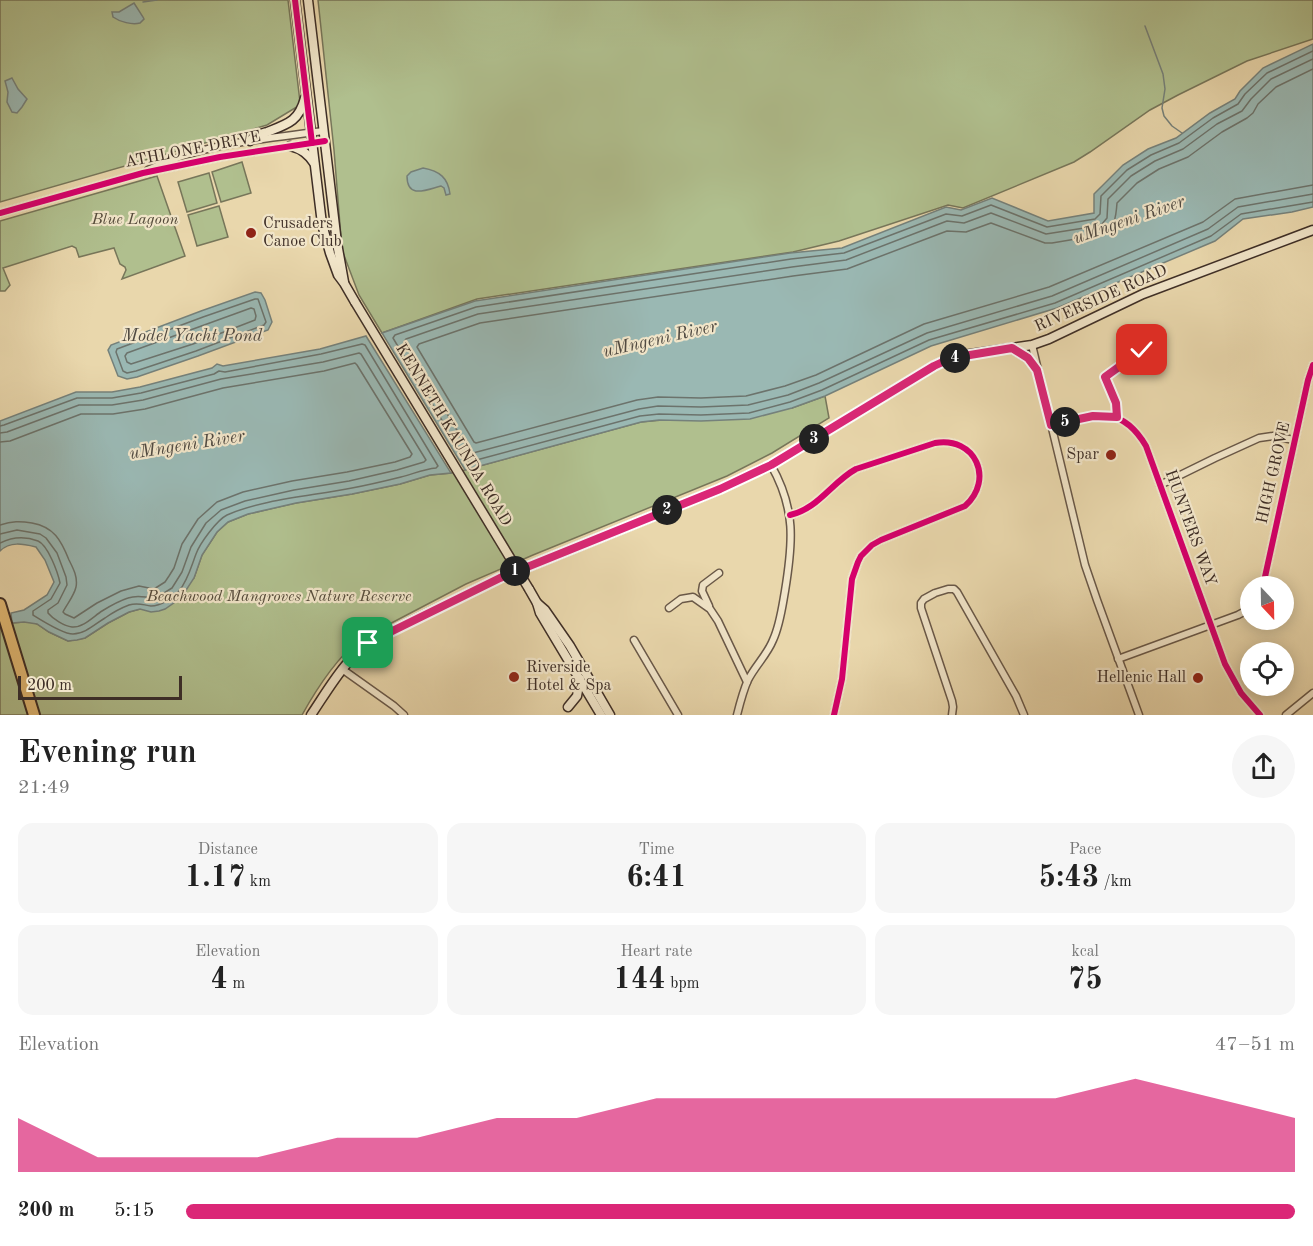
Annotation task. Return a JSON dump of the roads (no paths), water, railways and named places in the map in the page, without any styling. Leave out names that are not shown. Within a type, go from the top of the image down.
[{"type":"highway","points":[[0,604],[34,715]]},
{"type":"highway","points":[[0,627],[27,715]]},
{"type":"main road","name":"KENNETH KAUNDA ROAD","points":[[295,0],[321,216],[326,242],[338,274],[529,589],[540,613],[601,715]]},
{"type":"main road","name":"KENNETH KAUNDA ROAD","points":[[308,0],[337,243],[344,283]]},
{"type":"main road","points":[[250,141],[256,135],[286,125],[294,119],[302,108],[306,94]]},
{"type":"main road","points":[[290,146],[310,156],[315,164]]},
{"type":"main road","name":"RIVERSIDE ROAD","points":[[311,715],[342,669],[360,650],[377,638],[500,578],[720,489],[771,465],[934,366],[949,359],[1032,345],[1049,339],[1143,294],[1313,230]]},
{"type":"main road","points":[[1012,348],[1028,358],[1037,370]]},
{"type":"main road","name":"KENNETH KAUNDA ROAD","points":[[537,603],[546,610],[570,646],[610,715]]},
{"type":"main road","points":[[568,707],[577,696],[580,679]]},
{"type":"street","name":"ATHLONE DRIVE","points":[[142,173],[159,164],[226,145],[323,131]]},
{"type":"street","name":"ATHLONE DRIVE","points":[[0,213],[142,173],[220,156],[325,141]]},
{"type":"street","points":[[1051,425],[1093,416],[1117,417],[1116,403],[1105,377],[1136,354],[1156,345],[1157,341]]},
{"type":"street","points":[[1032,345],[1085,565],[1104,631],[1118,659],[1139,715]]},
{"type":"street","name":"HIGH GROVE","points":[[1265,576],[1294,440],[1313,365]]},
{"type":"street","name":"HUNTERS WAY","points":[[1117,417],[1131,427],[1146,446],[1225,664],[1241,693],[1260,715]]},
{"type":"street","points":[[1160,485],[1259,438],[1273,436],[1294,440]]},
{"type":"street","points":[[790,515],[808,508],[856,469],[935,443],[951,442],[965,448],[975,458],[979,467],[978,487],[975,495],[965,506],[881,540],[866,551],[858,562],[852,579],[842,679],[834,715]]},
{"type":"street","points":[[737,715],[747,681],[768,650],[778,628],[788,572],[792,540],[790,515],[783,491],[771,465]]},
{"type":"street","points":[[719,573],[703,585],[702,591],[747,681]]},
{"type":"street","points":[[952,715],[953,706],[921,608],[924,599],[948,589],[954,589],[957,592],[1016,696],[1024,715]]},
{"type":"street","points":[[669,608],[681,599],[693,597],[710,609]]},
{"type":"street","points":[[1118,659],[1240,614]]},
{"type":"street","points":[[1190,624],[1192,632]]},
{"type":"street","points":[[634,640],[678,715]]},
{"type":"street","points":[[342,669],[404,715]]},
{"type":"street","points":[[1287,715],[1313,693]]},
{"type":"water","points":[[134,3],[144,19],[140,23],[126,23],[113,17],[112,12],[119,12]]},
{"type":"water","name":"uMngeni River","points":[[1313,44],[1313,207],[1243,219],[1215,241],[1057,308],[931,346],[825,396],[792,408],[750,419],[641,422],[465,470],[382,333],[475,301],[790,253],[842,248],[946,207],[961,210],[992,198],[1048,221],[1094,213],[1094,194],[1123,165],[1148,149],[1176,138],[1210,113],[1235,99],[1263,68]]},
{"type":"water","points":[[12,78],[27,99],[17,113],[12,112],[7,102],[8,92],[5,81]]},
{"type":"water","points":[[423,168],[442,176],[450,194],[446,195],[441,186],[419,191],[410,188],[407,176]]},
{"type":"water","name":"Model Yacht Pond","points":[[255,292],[261,293],[265,300],[272,322],[268,330],[137,377],[127,379],[118,376],[108,350],[111,345]]},
{"type":"water","name":"uMngeni River","points":[[366,336],[451,473],[430,475],[400,484],[296,503],[248,514],[228,522],[217,532],[202,555],[194,578],[181,598],[159,611],[151,612],[140,609],[129,612],[85,638],[68,641],[37,624],[12,623],[11,613],[24,610],[47,595],[54,582],[45,560],[36,547],[22,544],[12,545],[0,551],[0,421],[76,392],[112,392],[140,387],[212,368],[217,364],[223,366],[320,349]]},
{"type":"waterway","points":[[143,2],[157,0]]},
{"type":"waterway","points":[[1145,26],[1163,74],[1165,89],[1162,108],[1164,116],[1182,133]]},
{"type":"place","name":"Crusaders Canoe Club","points":[[251,233]]},
{"type":"place","name":"Spar","points":[[1111,455]]},
{"type":"place","name":"Riverside Hotel & Spa","points":[[514,677]]},
{"type":"place","name":"Hellenic Hall","points":[[1198,678]]},
{"type":"park label","name":"Blue Lagoon","points":[[135,220]]},
{"type":"park label","name":"Beachwood Mangroves Nature Reserve","points":[[279,597]]}]
